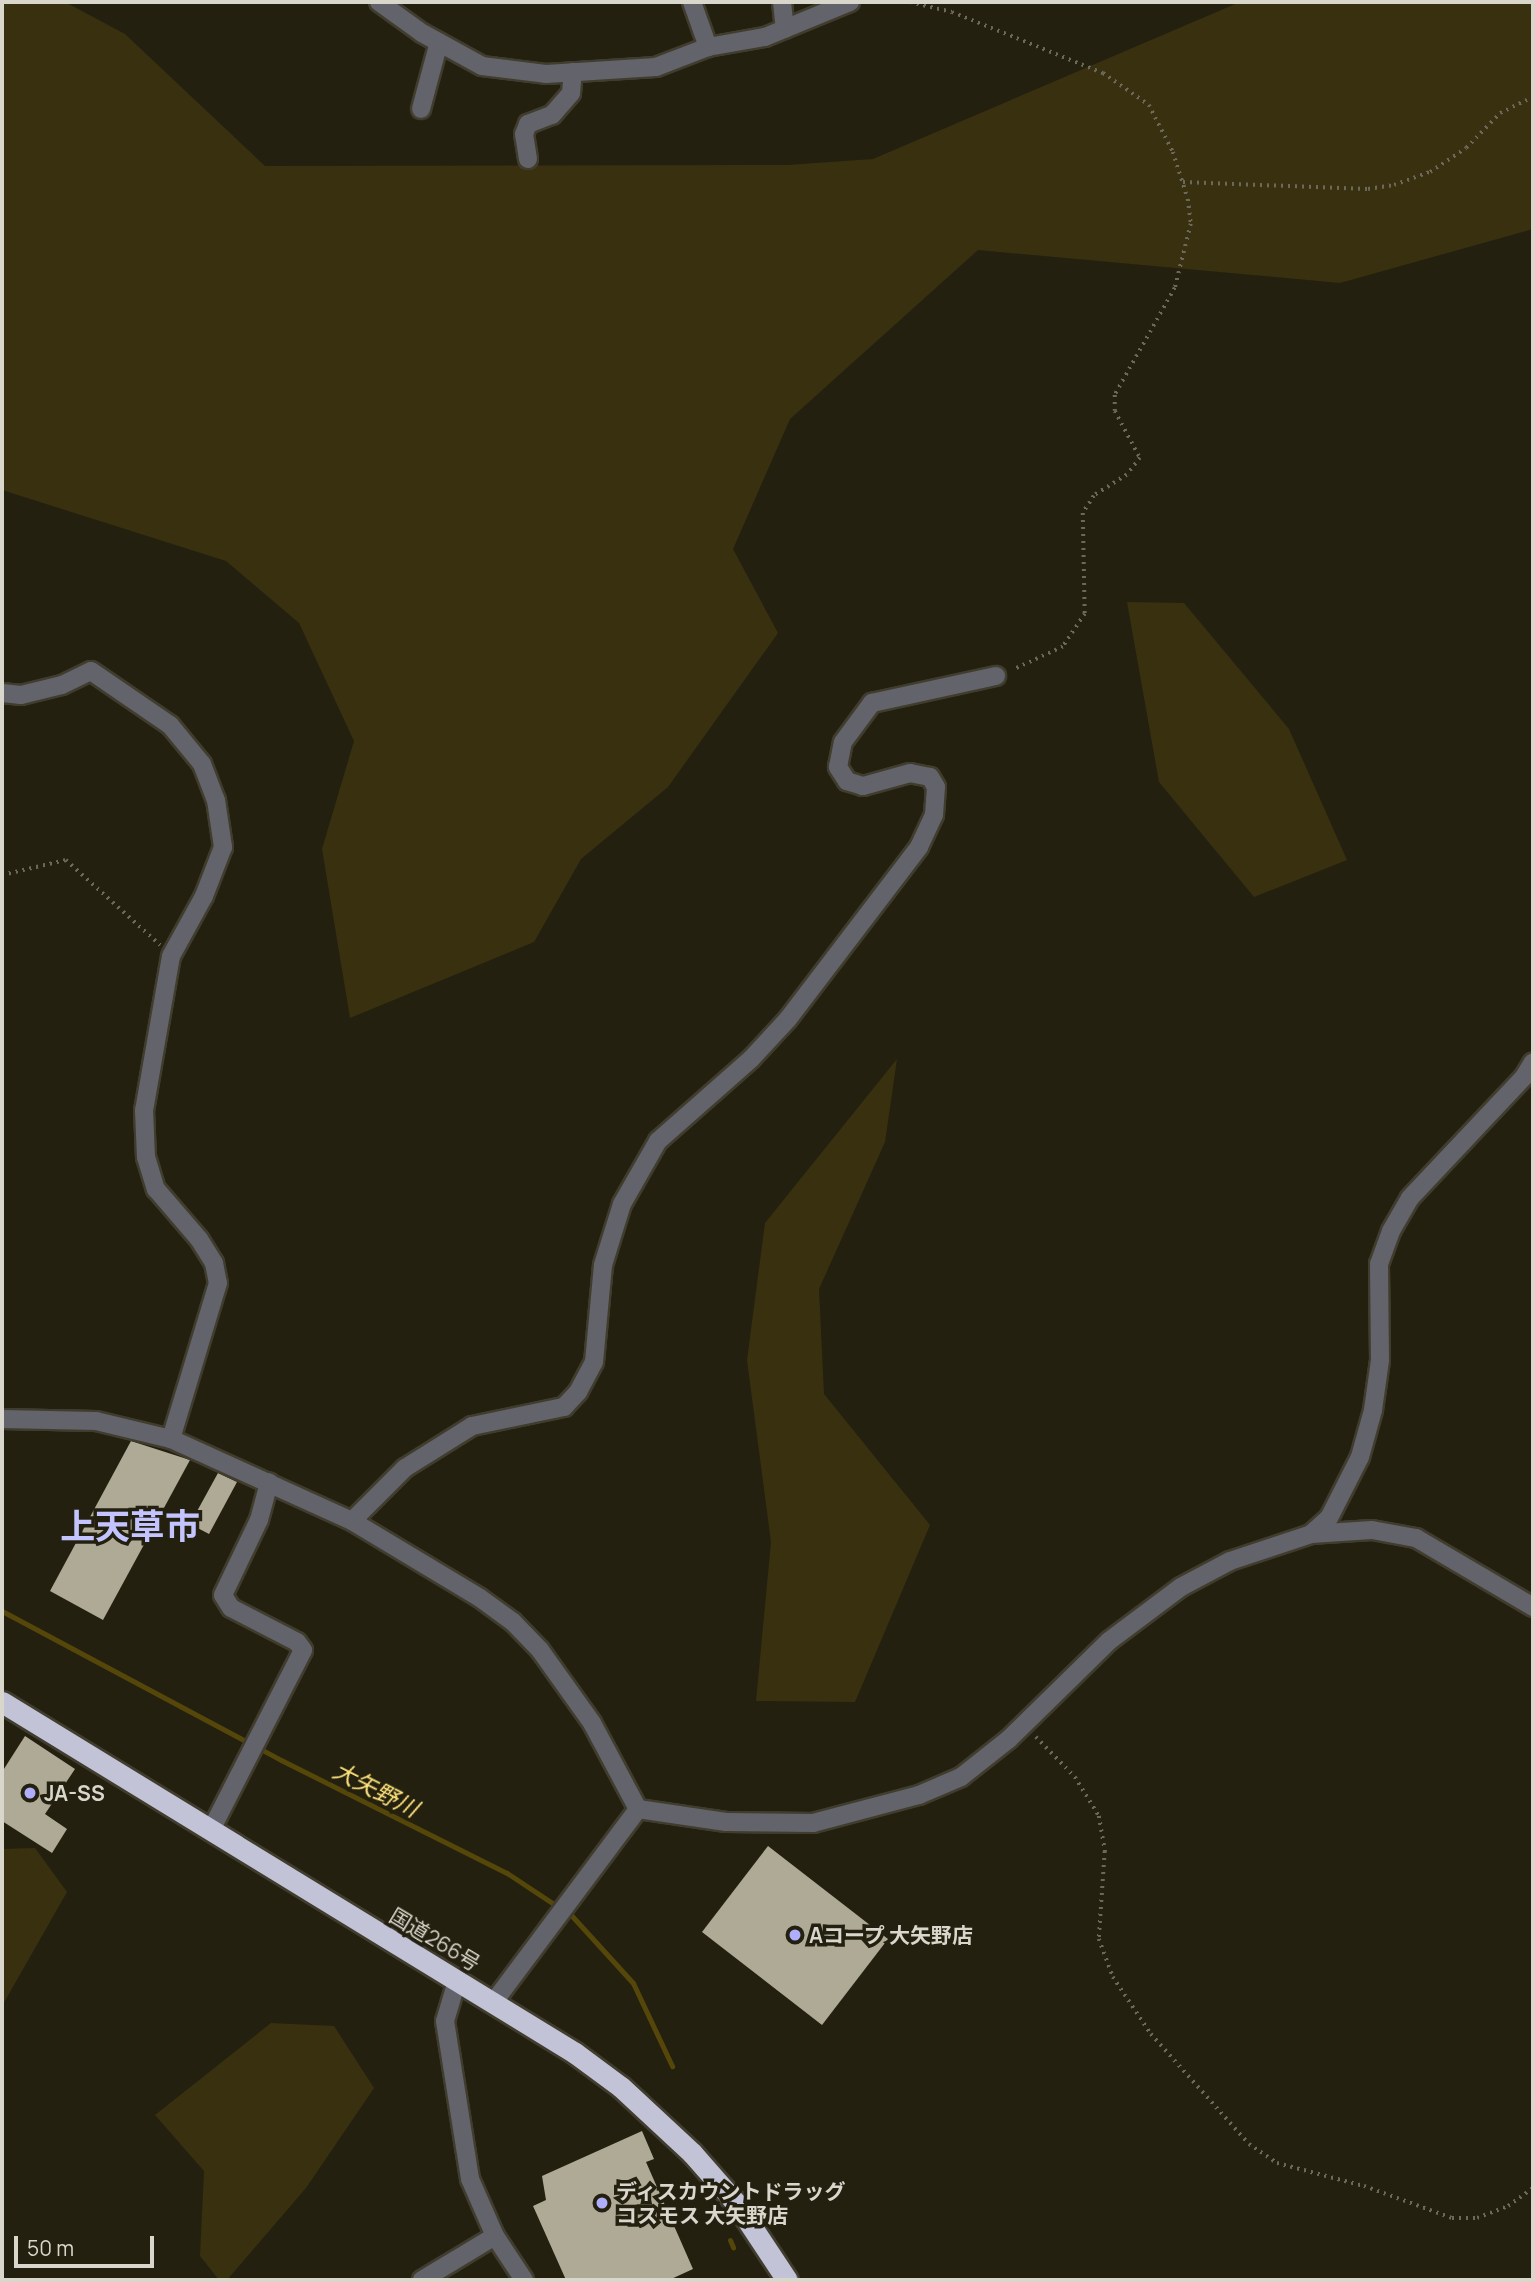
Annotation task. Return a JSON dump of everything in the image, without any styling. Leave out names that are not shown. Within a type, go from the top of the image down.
[{"type":"highway","name":"国道266号","points":[[2,1702],[575,2053],[657,2119],[736,2203],[788,2280]]},
{"type":"street","points":[[379,2],[439,42],[482,66],[573,72],[656,67],[708,47],[765,37],[850,2]]},
{"type":"street","points":[[692,2],[708,47]]},
{"type":"street","points":[[782,2],[785,29]]},
{"type":"street","points":[[421,109],[439,42]]},
{"type":"street","points":[[528,159],[524,134],[528,124],[552,115],[571,93],[573,72]]},
{"type":"street","points":[[2,693],[21,695],[62,685],[91,671],[170,725],[202,764],[216,800],[223,847],[204,895],[172,956],[144,1110],[146,1157],[156,1189],[214,1263],[218,1283],[172,1438]]},
{"type":"street","points":[[352,1521],[405,1468],[472,1426],[564,1406],[578,1392],[594,1362],[604,1265],[622,1203],[658,1140],[751,1059],[788,1019],[919,847],[934,815],[936,787],[930,776],[910,773],[863,786],[847,780],[838,767],[843,742],[872,703],[996,676]]},
{"type":"street","points":[[1311,1534],[1329,1518],[1360,1457],[1373,1410],[1380,1360],[1379,1264],[1391,1231],[1410,1198],[1524,1077],[1533,1062]]},
{"type":"street","points":[[2,1419],[96,1421],[172,1438],[352,1521],[513,1622],[540,1650],[592,1724],[638,1809]]},
{"type":"street","points":[[211,1830],[264,1731],[303,1650],[297,1642],[231,1608],[223,1595],[259,1520],[269,1482]]},
{"type":"street","points":[[638,1809],[726,1822],[813,1823],[864,1812],[961,1777],[1023,1724],[1109,1641],[1181,1587],[1230,1561],[1311,1534],[1372,1530],[1416,1538],[1533,1607]]},
{"type":"street","points":[[493,2003],[638,1809]]},
{"type":"street","points":[[457,1980],[445,2021],[470,2179],[495,2236],[524,2280]]},
{"type":"street","points":[[422,2280],[495,2236]]},
{"type":"path","points":[[910,2],[952,12],[1102,73],[1156,114],[1183,182],[1191,224],[1175,288],[1115,396],[1115,411],[1140,458],[1127,475],[1094,496],[1083,513],[1085,614],[1063,648],[996,676]]},
{"type":"path","points":[[1183,182],[1368,189],[1394,185],[1430,172],[1466,148],[1500,113],[1533,97]]},
{"type":"path","points":[[2,875],[66,860],[172,956]]},
{"type":"path","points":[[1023,1724],[1074,1777],[1099,1816],[1105,1851],[1099,1939],[1113,1977],[1151,2034],[1249,2144],[1277,2163],[1389,2194],[1452,2218],[1478,2218],[1508,2206],[1533,2189]]},
{"type":"shaded area","points":[[2,2],[65,2],[125,34],[265,166],[788,165],[873,159],[1240,2],[1533,2],[1533,229],[1340,283],[978,250],[790,419],[733,549],[778,633],[668,787],[581,859],[534,942],[350,1018],[322,849],[354,741],[299,623],[226,561],[2,490]]},
{"type":"shaded area","points":[[1127,602],[1184,603],[1289,729],[1347,860],[1254,897],[1159,782]]},
{"type":"shaded area","points":[[897,1059],[885,1142],[819,1289],[824,1394],[930,1525],[855,1702],[756,1701],[771,1542],[747,1360],[765,1223]]},
{"type":"shaded area","points":[[35,1848],[67,1892],[2,2006],[2,1849]]},
{"type":"shaded area","points":[[271,2023],[334,2026],[374,2088],[306,2188],[227,2280],[219,2280],[200,2256],[204,2171],[155,2115]]},
{"type":"building","points":[[131,1441],[190,1460],[103,1620],[50,1591]]},
{"type":"building","points":[[218,1473],[237,1482],[209,1534],[190,1524]]},
{"type":"building","name":"JA-SS","points":[[25,1736],[75,1769],[45,1814],[67,1829],[52,1853],[2,1821],[2,1772]]},
{"type":"building","name":"Aコープ 大矢野店","points":[[768,1846],[888,1939],[822,2025],[702,1932]]},
{"type":"building","name":"ディスカウントドラッグ コスモス 大矢野店","points":[[642,2131],[654,2159],[646,2162],[693,2269],[669,2280],[566,2280],[533,2206],[546,2200],[542,2176]]},
{"type":"waterway","name":"大矢野川","points":[[2,1611],[281,1760],[507,1873],[572,1916],[633,1983],[672,2066]]},
{"type":"waterway","name":"大矢野川","points":[[730,2240],[733,2247]]},
{"type":"place","name":"JA-SS","points":[[30,1793]]},
{"type":"place","name":"Aコープ 大矢野店","points":[[795,1935]]},
{"type":"place","name":"ディスカウントドラッグ コスモス 大矢野店","points":[[602,2203]]},
{"type":"district","name":"上天草市","points":[[130,1526]]}]
